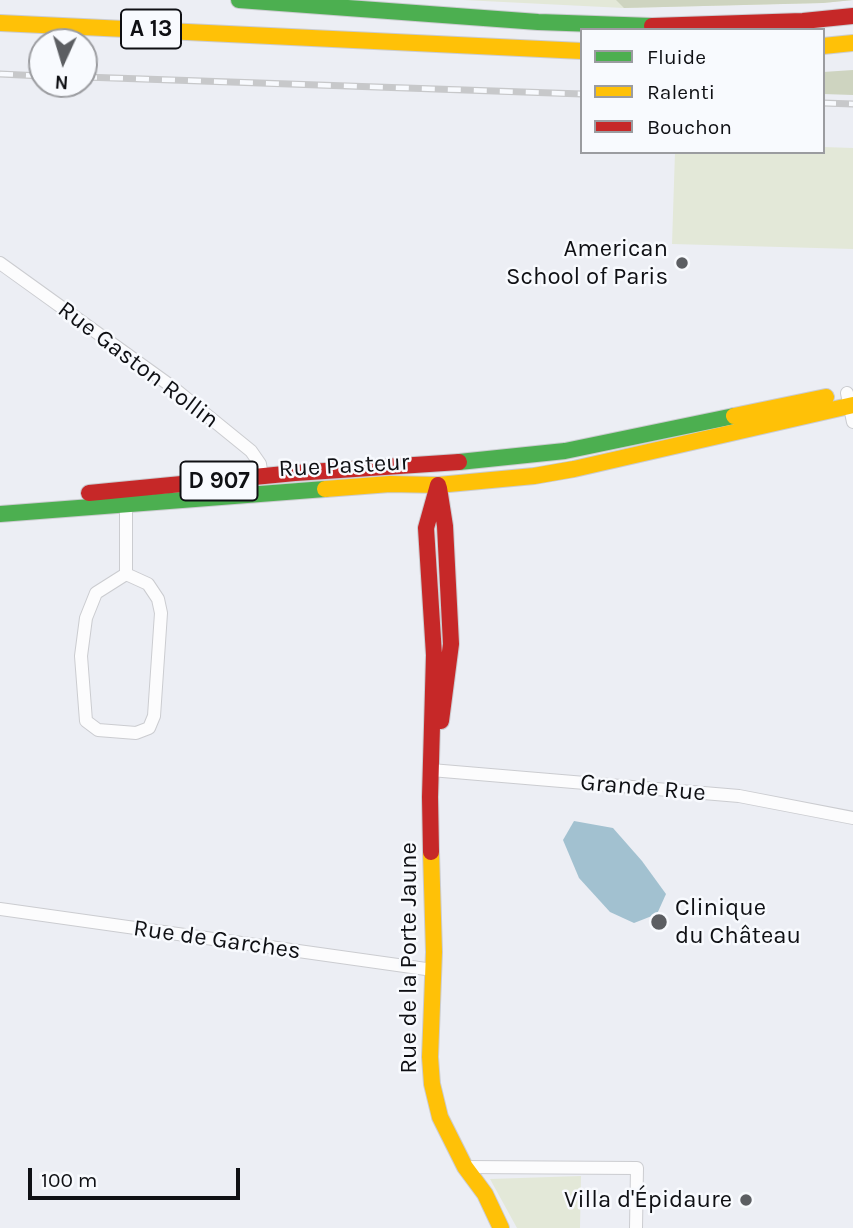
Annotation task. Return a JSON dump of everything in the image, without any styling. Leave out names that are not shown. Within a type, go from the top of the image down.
[{"type":"main road","points":[[239,0],[538,22],[644,26],[803,21],[853,16]]},
{"type":"main road","name":"A 13","points":[[0,23],[580,51]]},
{"type":"main road","points":[[825,46],[853,43]]},
{"type":"main road","name":"D 907","points":[[438,464],[565,451],[851,404]]},
{"type":"main road","name":"D 907","points":[[438,485],[573,470],[851,404]]},
{"type":"main road","points":[[492,480],[522,456],[534,476]]},
{"type":"main road","name":"Rue Pasteur","points":[[0,514],[262,477],[438,464]]},
{"type":"main road","name":"Rue de la Porte Jaune","points":[[438,464],[438,485],[445,526],[451,644],[441,723],[431,762],[432,1084],[440,1117],[466,1167],[485,1194],[501,1228]]},
{"type":"main road","name":"Rue Pasteur","points":[[0,502],[390,484],[438,485]]},
{"type":"street","name":"Rue Gaston Rollin","points":[[0,263],[171,386],[251,451],[260,464],[262,477]]},
{"type":"street","points":[[125,497],[127,573]]},
{"type":"street","points":[[127,573],[148,584],[158,599],[162,613],[154,716],[149,728],[136,733],[98,730],[86,721],[81,656],[86,618],[96,593],[127,573]]},
{"type":"street","name":"Grande Rue","points":[[431,762],[739,796],[853,818]]},
{"type":"street","name":"Rue de Garches","points":[[0,909],[433,970]]},
{"type":"street","points":[[466,1167],[637,1168],[636,1228]]},
{"type":"green space","points":[[463,0],[853,0],[624,8]]},
{"type":"green space","points":[[616,0],[853,0],[624,8]]},
{"type":"green space","points":[[853,70],[853,95],[825,94],[825,72]]},
{"type":"green space","points":[[825,147],[853,148],[853,249],[672,244],[675,154],[825,154]]},
{"type":"green space","points":[[581,1176],[580,1228],[517,1228],[490,1179]]},
{"type":"water","points":[[574,821],[613,828],[666,894],[657,914],[634,923],[610,912],[579,878],[563,840]]},
{"type":"railway","points":[[0,74],[28,75]]},
{"type":"railway","points":[[98,77],[580,94]]},
{"type":"railway","points":[[825,103],[853,104]]},
{"type":"traffic: fast","points":[[239,0],[538,22],[652,26]]},
{"type":"traffic: fast","points":[[459,462],[565,451],[734,416]]},
{"type":"traffic: fast","points":[[0,514],[325,489]]},
{"type":"traffic: slow","points":[[0,23],[580,51]]},
{"type":"traffic: slow","points":[[825,46],[853,43]]},
{"type":"traffic: slow","points":[[734,416],[826,397]]},
{"type":"traffic: slow","points":[[325,489],[390,484],[438,485],[534,476],[853,405]]},
{"type":"traffic: slow","points":[[431,852],[434,952],[430,1057],[432,1084],[440,1117],[465,1167],[485,1194],[501,1228]]},
{"type":"traffic: jam","points":[[652,26],[803,21],[853,16]]},
{"type":"traffic: jam","points":[[89,493],[295,473],[459,462]]},
{"type":"traffic: jam","points":[[431,852],[434,655],[426,528],[438,485]]},
{"type":"traffic: jam","points":[[439,488],[445,526],[451,644],[441,721]]},
{"type":"place","name":"American School of Paris","points":[[682,263]]},
{"type":"place","name":"Clinique du Château","points":[[659,922]]},
{"type":"place","name":"Villa d'Épidaure","points":[[746,1200]]}]
